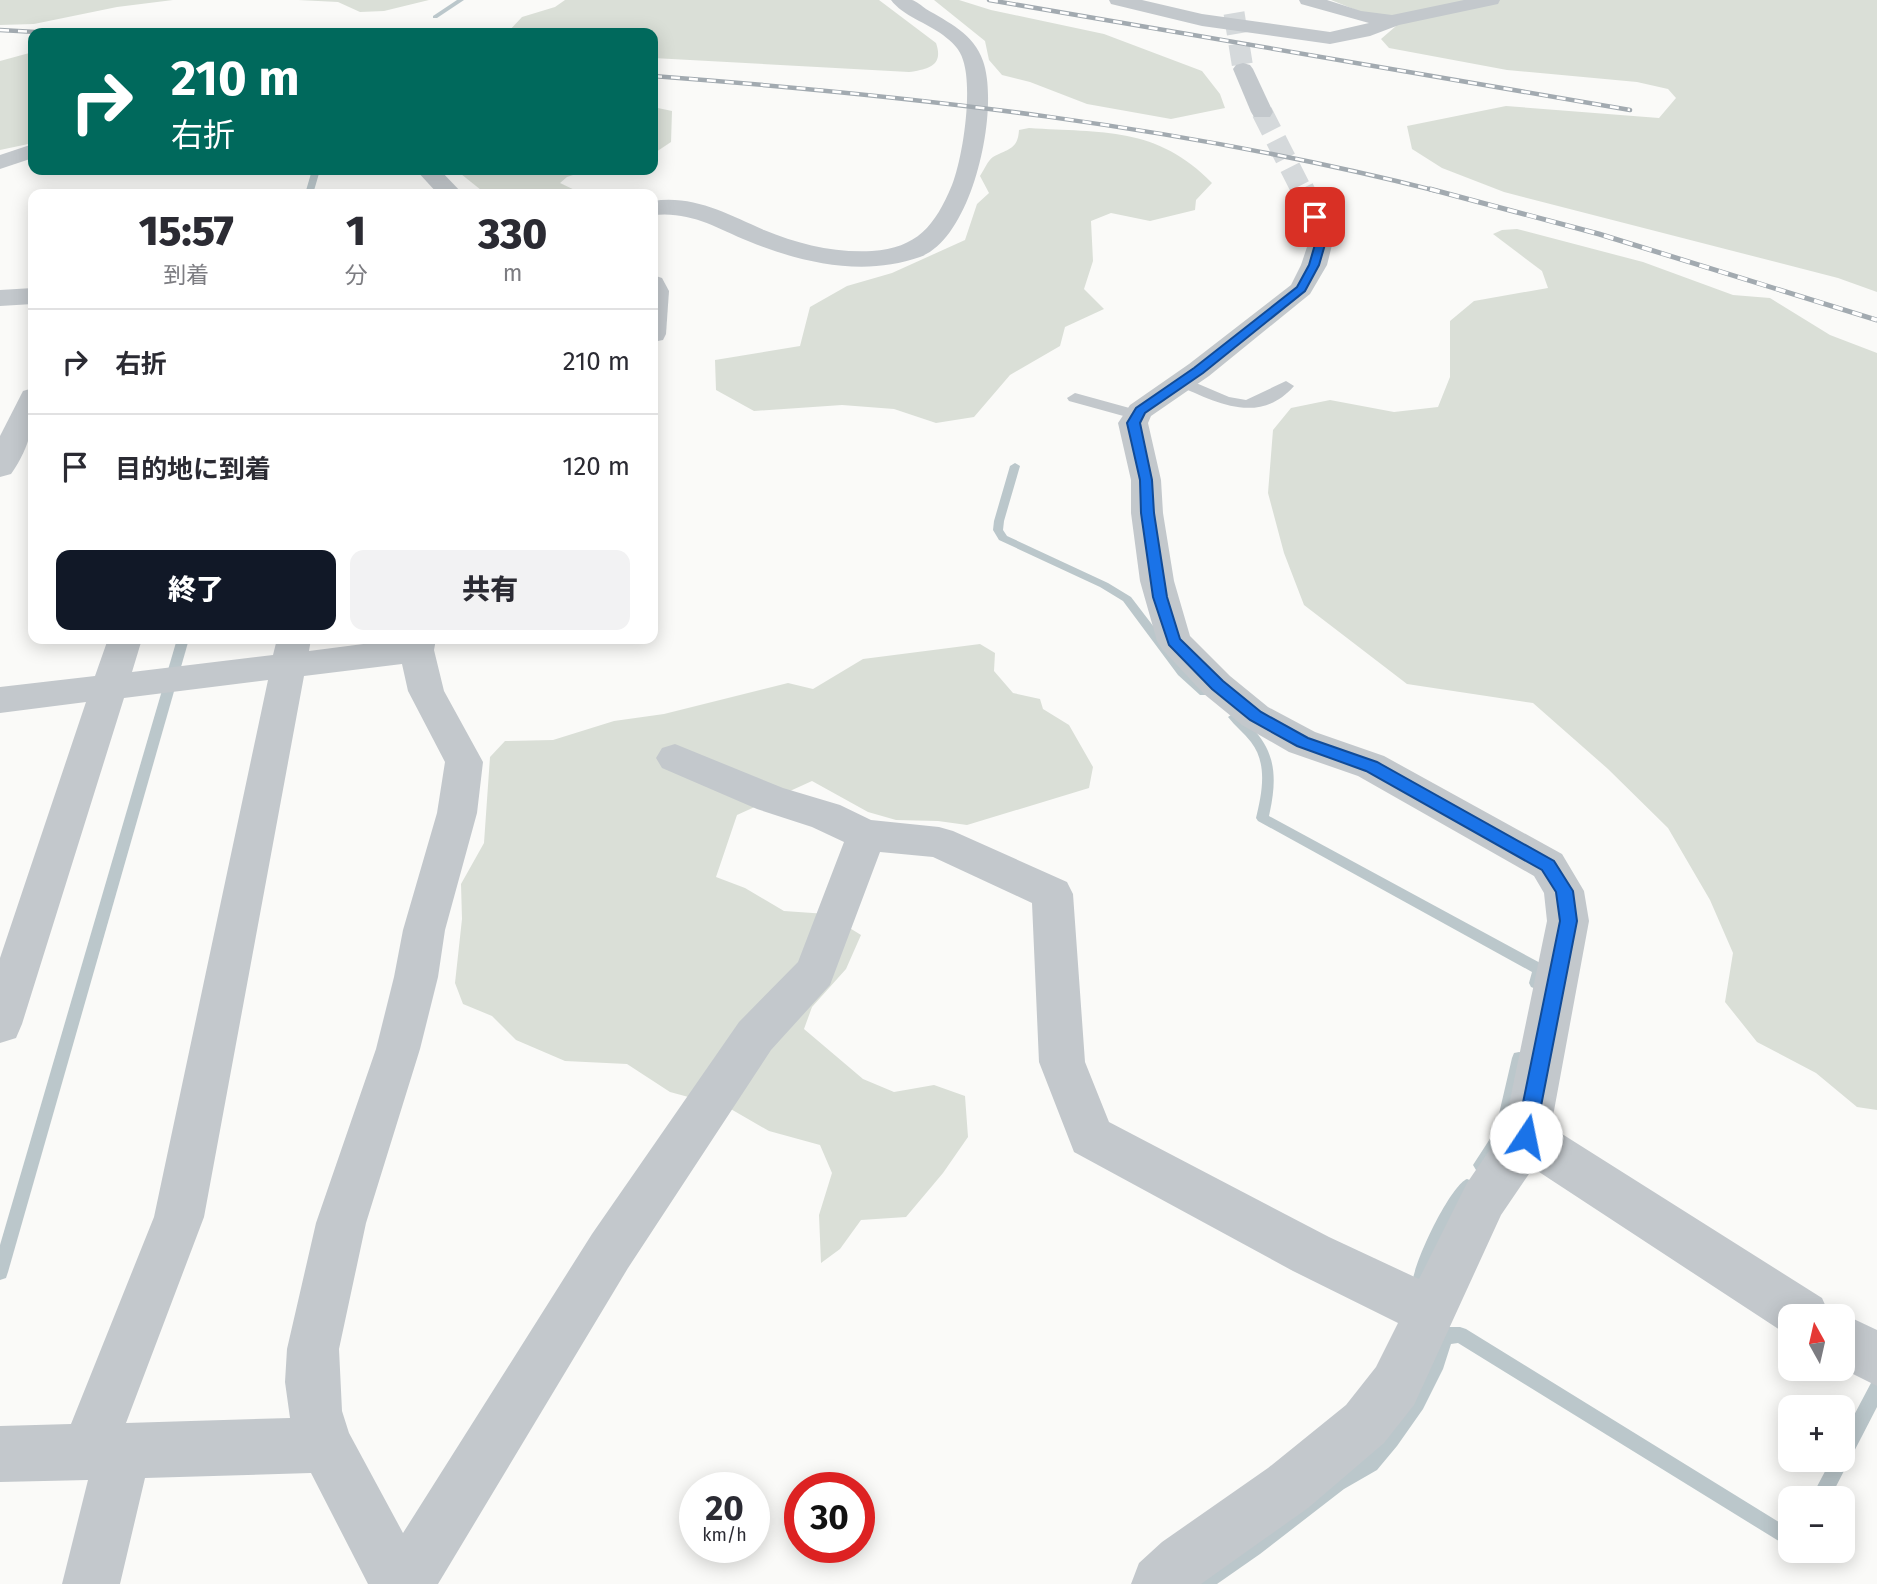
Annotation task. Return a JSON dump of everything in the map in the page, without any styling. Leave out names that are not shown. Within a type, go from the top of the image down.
[{"type":"street","points":[[658,207],[670,204],[713,215],[766,239],[812,253],[853,259],[901,255],[922,246],[939,230],[965,181],[975,115],[974,60],[960,38],[900,0]]},
{"type":"street","points":[[1118,0],[1202,20],[1330,38],[1363,32],[1394,20],[1491,0]]},
{"type":"street","points":[[1308,0],[1359,16],[1394,20]]},
{"type":"street","points":[[1243,69],[1262,112]]},
{"type":"street","points":[[0,162],[28,154]]},
{"type":"street","points":[[432,175],[446,189]]},
{"type":"street","points":[[1160,1584],[1182,1562],[1288,1488],[1365,1424],[1395,1387],[1484,1199],[1526,1137],[1568,921],[1564,891],[1548,865],[1371,766],[1302,742],[1255,716],[1217,685],[1174,641],[1157,581],[1146,480],[1133,423],[1138,415],[1301,289],[1314,265],[1321,241],[1315,217]]},
{"type":"street","points":[[0,298],[28,296]]},
{"type":"street","points":[[0,468],[28,408]]},
{"type":"street","points":[[0,1024],[127,683],[125,644]]},
{"type":"street","points":[[0,700],[195,675],[292,651],[418,645],[426,691],[464,762],[457,813],[424,930],[409,1009],[341,1223],[313,1349],[312,1382],[315,1411],[326,1445],[399,1584]]},
{"type":"street","points":[[92,1584],[105,1452],[178,1217],[292,651]]},
{"type":"street","points":[[675,758],[771,799],[826,816],[866,835],[939,842],[1052,894],[1062,1062],[1091,1137],[1311,1254],[1429,1311]]},
{"type":"street","points":[[405,1584],[610,1251],[755,1036],[816,972],[866,835]]},
{"type":"street","points":[[1526,1137],[1785,1304]]},
{"type":"street","points":[[1855,1347],[1877,1360]]},
{"type":"street","points":[[0,1454],[326,1445]]},
{"type":"lane","points":[[1182,382],[1246,406],[1265,401],[1286,386]]},
{"type":"lane","points":[[1075,398],[1138,415]]},
{"type":"shaded area","points":[[0,0],[173,0],[117,7],[34,24],[0,25]]},
{"type":"shaded area","points":[[298,0],[429,0],[384,11],[360,12],[338,2]]},
{"type":"shaded area","points":[[565,0],[879,0],[936,43],[938,57],[928,68],[909,72],[658,58],[658,28],[512,28],[522,17],[555,7]]},
{"type":"shaded area","points":[[934,0],[959,0],[991,10],[1104,34],[1202,71],[1220,94],[1225,108],[1171,119],[1087,104],[1030,82],[1002,75],[989,60],[985,41]]},
{"type":"shaded area","points":[[1331,0],[1877,0],[1877,292],[1838,278],[1504,192],[1442,168],[1412,149],[1407,126],[1506,106],[1659,118],[1676,98],[1668,89],[1637,82],[1507,70],[1389,48],[1381,39],[1396,26]]},
{"type":"shaded area","points":[[28,53],[28,144],[0,150],[0,61]]},
{"type":"shaded area","points":[[658,108],[672,111],[671,142],[658,151]]},
{"type":"shaded area","points":[[1029,128],[1104,133],[1149,142],[1191,164],[1212,183],[1196,200],[1195,210],[1150,221],[1111,213],[1091,221],[1093,261],[1084,289],[1104,309],[1065,327],[1060,346],[1010,375],[974,417],[936,423],[894,409],[842,405],[754,411],[716,390],[715,360],[800,346],[810,307],[847,286],[892,273],[965,240],[977,204],[989,193],[980,176],[991,158],[1014,145],[1019,130]]},
{"type":"shaded area","points":[[462,175],[573,175],[560,183],[573,189],[480,189]]},
{"type":"shaded area","points":[[1517,229],[1643,262],[1733,295],[1770,298],[1830,335],[1877,353],[1877,1110],[1857,1107],[1816,1073],[1757,1042],[1725,1002],[1733,953],[1710,900],[1668,828],[1608,769],[1533,703],[1407,684],[1304,605],[1284,553],[1268,493],[1273,430],[1291,408],[1330,400],[1394,412],[1438,407],[1450,377],[1450,321],[1474,301],[1548,288],[1542,271],[1493,234]]},
{"type":"shaded area","points":[[980,644],[995,653],[994,671],[1013,693],[1040,699],[1043,709],[1069,725],[1093,767],[1089,788],[967,825],[896,820],[868,812],[812,781],[737,815],[716,877],[745,888],[784,911],[827,914],[861,935],[846,969],[812,1007],[804,1029],[863,1079],[894,1092],[934,1085],[965,1096],[968,1137],[943,1173],[906,1217],[861,1220],[840,1249],[821,1263],[819,1215],[832,1173],[820,1145],[769,1131],[729,1108],[670,1092],[627,1064],[565,1061],[516,1040],[492,1016],[463,1004],[455,983],[462,919],[461,884],[484,843],[490,757],[505,741],[553,740],[614,721],[664,714],[788,683],[813,689],[863,659]]},
{"type":"waterway","points":[[435,17],[461,0]]},
{"type":"waterway","points":[[310,189],[315,175]]},
{"type":"waterway","points":[[1015,466],[999,521],[998,530],[1003,538],[1104,585],[1127,599],[1182,672],[1204,692]]},
{"type":"waterway","points":[[0,1272],[182,644]]},
{"type":"waterway","points":[[1234,717],[1257,740],[1267,763],[1268,787],[1262,818],[1539,969],[1536,983]]},
{"type":"waterway","points":[[1481,1165],[1502,1134],[1519,1058]]},
{"type":"waterway","points":[[1418,1289],[1431,1248],[1467,1186]]},
{"type":"waterway","points":[[1438,1326],[1443,1336]]},
{"type":"waterway","points":[[1443,1336],[1460,1335],[1778,1532]]},
{"type":"waterway","points":[[1200,1584],[1253,1548],[1338,1483],[1367,1467],[1380,1455],[1428,1382],[1443,1347],[1443,1336]]},
{"type":"waterway","points":[[1855,1431],[1877,1389]]},
{"type":"waterway","points":[[1826,1486],[1834,1472]]},
{"type":"tunnel","points":[[1234,13],[1243,69]]},
{"type":"tunnel","points":[[1262,112],[1302,191]]},
{"type":"tunnel","points":[[1302,191],[1315,217]]},
{"type":"railway","points":[[989,0],[1630,110]]},
{"type":"railway","points":[[0,30],[28,32]]},
{"type":"railway","points":[[658,76],[851,93],[1146,131],[1243,148],[1437,191]]},
{"type":"railway","points":[[1430,189],[1599,234],[1877,320]]},
{"type":"route","points":[[1315,217],[1321,231],[1321,241],[1314,265],[1301,289],[1199,370],[1151,402],[1140,411],[1133,423],[1146,480],[1147,513],[1160,597],[1174,641],[1217,685],[1255,716],[1302,742],[1371,766],[1548,865],[1564,891],[1568,921],[1526,1137]]}]
